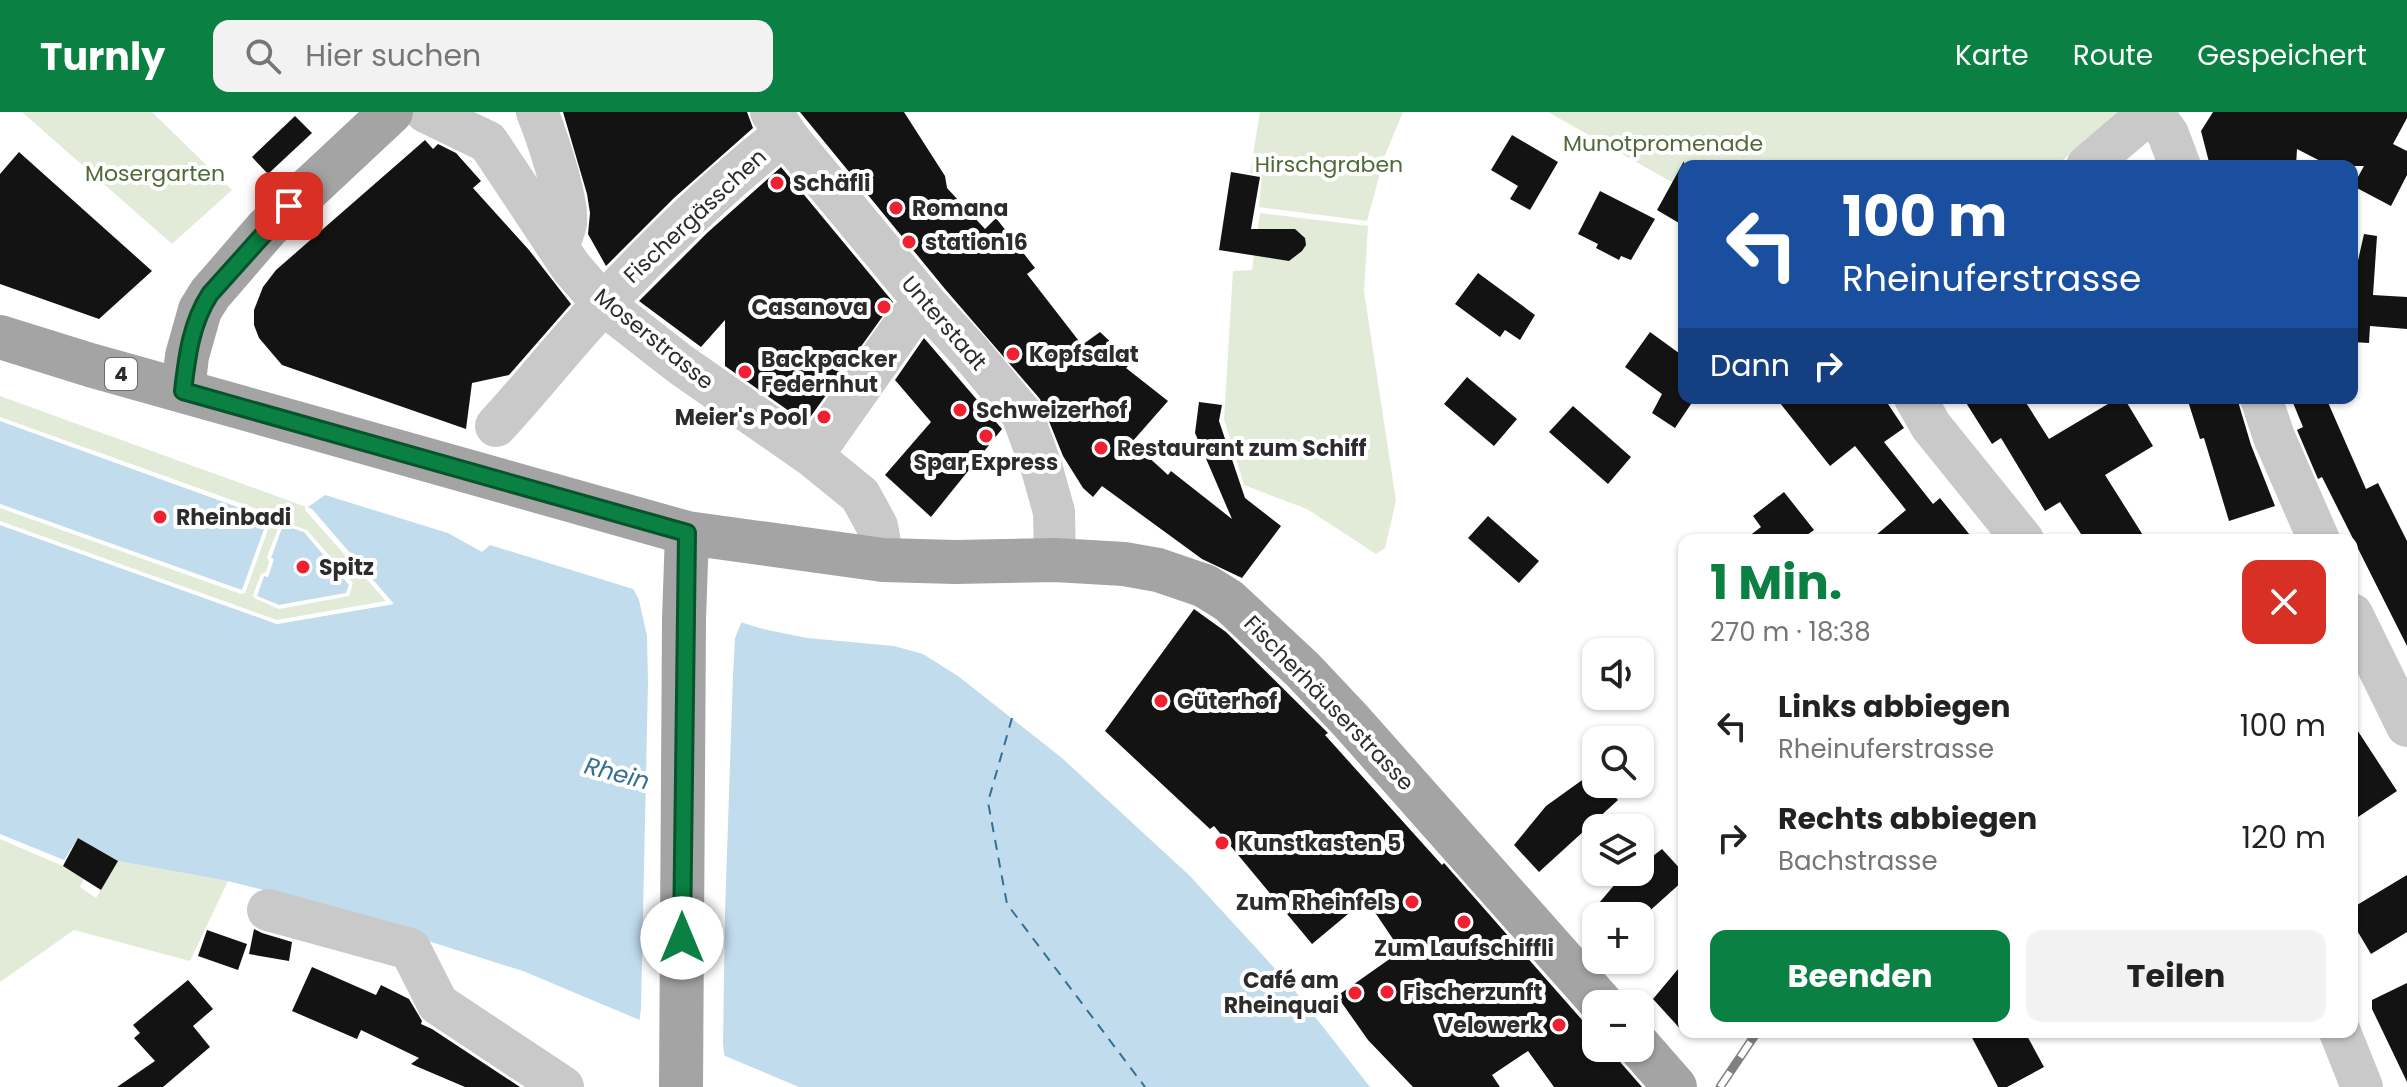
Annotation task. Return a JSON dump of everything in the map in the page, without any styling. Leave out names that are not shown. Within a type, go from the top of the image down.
[{"type":"main road","points":[[183,391],[187,356],[200,310],[210,294],[267,228],[391,112]]},
{"type":"main road","name":"4","points":[[0,337],[183,391]]},
{"type":"main road","name":"Fischerhäuserstrasse","points":[[183,391],[686,551],[883,560],[1055,560],[1124,564],[1158,570],[1205,586],[1229,601],[1303,670],[1590,990]]},
{"type":"main road","points":[[681,1076],[686,551]]},
{"type":"main road","points":[[1653,1062],[1675,1087]]},
{"type":"street","name":"Moserstrasse","points":[[426,112],[488,142],[558,247],[603,304],[680,364],[812,456],[860,495],[877,526],[883,560]]},
{"type":"street","points":[[537,112],[549,141],[565,206],[566,221],[558,247]]},
{"type":"street","points":[[2094,160],[2151,112],[2168,134],[2178,160]]},
{"type":"street","name":"Fischergässchen","points":[[603,304],[739,169],[782,136],[780,126]]},
{"type":"street","name":"Unterstadt","points":[[780,126],[927,305],[1022,414],[1054,512],[1055,560]]},
{"type":"street","points":[[496,426],[603,304]]},
{"type":"street","points":[[812,456],[907,321],[927,305]]},
{"type":"street","points":[[1918,404],[1931,426],[2018,534]]},
{"type":"street","points":[[2263,404],[2316,534]]},
{"type":"street","points":[[2358,626],[2407,726]]},
{"type":"street","points":[[268,910],[410,949],[438,1004],[563,1087]]},
{"type":"street","points":[[2342,1038],[2362,1087]]},
{"type":"green space","name":"Mosergarten","points":[[22,112],[152,112],[232,190],[172,244]]},
{"type":"green space","name":"Hirschgraben","points":[[1260,112],[1403,112],[1385,155],[1367,221],[1259,207],[1262,175],[1250,173]]},
{"type":"green space","name":"Munotpromenade","points":[[1548,112],[2119,112],[2063,160],[1678,160],[1678,186]]},
{"type":"green space","points":[[1260,213],[1368,226],[1364,291],[1396,501],[1385,548],[1376,554],[1307,509],[1244,485],[1224,419],[1233,271],[1252,270]]},
{"type":"green space","name":"Rheinbadi","points":[[0,396],[312,509],[394,604],[277,624],[0,525]]},
{"type":"green space","points":[[0,839],[63,866],[84,879],[80,887],[96,898],[118,861],[228,881],[190,961],[74,930],[0,982]]},
{"type":"water","points":[[0,421],[268,518],[242,591],[0,504]]},
{"type":"water","name":"Rhein","points":[[325,495],[448,533],[482,552],[490,545],[763,629],[807,638],[894,646],[923,654],[958,676],[1062,758],[1190,876],[1291,986],[1370,1087],[799,1087],[523,971],[283,895],[228,881],[118,861],[78,838],[64,860],[0,834],[0,525],[277,624],[393,604],[308,507]]},
{"type":"water","name":"Spitz","points":[[283,525],[304,532],[349,585],[346,593],[279,605],[257,596],[264,576],[268,577]]},
{"type":"pier","points":[[0,417],[271,514],[272,519],[245,593],[0,508],[0,504],[242,590],[268,518],[0,421]]},
{"type":"pier","points":[[305,506],[312,509],[394,604],[277,624],[0,525],[0,521],[277,620],[386,601],[305,510]]},
{"type":"pier","points":[[281,521],[307,530],[353,583],[349,596],[279,609],[254,598],[261,574],[266,572],[267,557]],"holes":[[[283,525],[304,532],[349,585],[346,593],[279,605],[257,596],[264,576],[268,577]]]},
{"type":"pier","points":[[631,584],[743,618],[735,638],[733,675],[725,912],[725,1060],[639,1024],[648,682],[647,636],[639,600]]},
{"type":"building","points":[[563,112],[747,112],[753,128],[674,198],[606,266],[588,234],[590,213],[587,194]]},
{"type":"building","points":[[800,112],[904,112],[945,176],[947,188],[985,229],[996,218],[1035,268],[1027,274],[1082,345],[1100,332],[1132,362],[1126,368],[1168,401],[1132,442],[1168,475],[1171,471],[1232,519],[1195,433],[1199,402],[1222,405],[1219,421],[1245,498],[1281,526],[1242,578],[1202,559],[1102,486],[1093,497],[1083,488],[1063,456],[1040,399]]},
{"type":"building","points":[[2213,112],[2407,112],[2407,118],[2393,144],[2407,151],[2407,175],[2391,206],[2358,189],[2358,177],[2364,166],[2358,166],[2358,160],[2318,160],[2297,149],[2296,160],[2208,160],[2201,131]]},
{"type":"building","points":[[295,116],[312,133],[268,174],[252,157]]},
{"type":"building","points":[[1512,135],[1558,162],[1530,210],[1510,199],[1518,186],[1491,170]]},
{"type":"building","points":[[425,140],[433,149],[438,144],[456,153],[481,181],[473,188],[529,250],[571,304],[509,375],[472,383],[466,429],[282,365],[259,338],[254,325],[254,310],[263,287],[276,270]]},
{"type":"building","points":[[19,152],[152,271],[99,319],[0,284],[0,174]]},
{"type":"building","points":[[781,167],[893,302],[806,423],[725,366],[725,320],[701,347],[639,301],[707,233]]},
{"type":"building","points":[[1231,172],[1260,177],[1251,229],[1295,229],[1305,238],[1306,245],[1302,251],[1289,261],[1219,250]]},
{"type":"building","points":[[1678,172],[1678,222],[1657,210]]},
{"type":"building","points":[[1600,191],[1655,219],[1631,260],[1621,256],[1619,260],[1578,234]]},
{"type":"building","points":[[2364,234],[2377,236],[2373,295],[2407,297],[2407,329],[2370,326],[2369,343],[2358,342],[2358,260]]},
{"type":"building","points":[[1478,273],[1535,315],[1520,340],[1505,330],[1500,337],[1455,304]]},
{"type":"building","points":[[1650,332],[1678,352],[1678,404],[1691,404],[1675,428],[1652,413],[1662,394],[1625,367]]},
{"type":"building","name":"Schweizerhof","points":[[924,338],[1002,429],[931,517],[885,475],[931,422],[895,380]]},
{"type":"building","points":[[1467,377],[1517,419],[1494,446],[1444,404]]},
{"type":"building","points":[[1781,404],[1888,404],[1904,428],[1884,442],[1933,504],[1940,498],[1969,534],[1877,534],[1906,510],[1855,446],[1830,466]]},
{"type":"building","points":[[1967,404],[2027,404],[2049,439],[2108,404],[2128,404],[2153,446],[2105,475],[2142,534],[2081,534],[2060,502],[2045,511],[2001,438],[1992,444]]},
{"type":"building","points":[[2189,404],[2239,404],[2275,506],[2229,521],[2204,438],[2200,439]]},
{"type":"building","points":[[2293,404],[2329,404],[2366,489],[2378,483],[2407,541],[2407,646],[2358,549],[2358,534],[2351,534],[2322,477],[2318,479],[2297,430],[2303,427]]},
{"type":"building","points":[[1573,406],[1631,457],[1608,484],[1549,432]]},
{"type":"building","points":[[1784,492],[1814,530],[1808,534],[1752,534],[1761,527],[1753,516]]},
{"type":"building","points":[[1488,516],[1539,561],[1519,583],[1468,538]]},
{"type":"building","points":[[1194,609],[1226,632],[1328,733],[1325,735],[1442,865],[1444,863],[1582,1020],[1582,1062],[1621,1062],[1642,1087],[1554,1087],[1528,1051],[1492,1075],[1500,1087],[1413,1087],[1368,1040],[1337,996],[1401,951],[1366,899],[1312,944],[1214,826],[1210,829],[1105,731]]},
{"type":"building","points":[[2358,731],[2397,791],[2358,817]]},
{"type":"building","points":[[1582,780],[1582,798],[1618,800],[1603,814],[1582,814],[1582,833],[1539,872],[1514,845],[1546,806]]},
{"type":"building","points":[[78,838],[118,861],[101,890],[63,866]]},
{"type":"building","points":[[1662,849],[1678,866],[1678,885],[1654,907],[1654,902],[1600,902],[1613,886],[1654,886],[1654,855]]},
{"type":"building","points":[[2407,875],[2407,932],[2371,954],[2358,932],[2358,904]]},
{"type":"building","points":[[254,929],[292,942],[289,961],[249,954]]},
{"type":"building","points":[[207,930],[247,944],[238,970],[198,956]]},
{"type":"building","points":[[312,967],[376,995],[381,985],[409,999],[421,1024],[520,1087],[465,1087],[411,1064],[419,1058],[361,1030],[357,1039],[292,1011]]},
{"type":"building","points":[[1678,969],[1678,1026],[1654,998]]},
{"type":"building","points":[[188,980],[213,1009],[193,1026],[210,1047],[163,1087],[117,1087],[155,1061],[134,1038],[140,1033],[133,1025]]},
{"type":"building","points":[[2407,983],[2407,1082],[2372,1009],[2372,1000]]},
{"type":"building","points":[[1972,1038],[2028,1038],[2044,1067],[2007,1087],[1998,1087]]},
{"type":"ferry route","points":[[1012,718],[988,802],[1007,904],[1145,1087]]},
{"type":"railway","points":[[1720,1087],[1753,1038]]},
{"type":"place","name":"Schäfli","points":[[777,183]]},
{"type":"place","name":"Romana","points":[[896,208]]},
{"type":"place","name":"station16","points":[[909,242]]},
{"type":"place","name":"Casanova","points":[[884,307]]},
{"type":"place","name":"Kopfsalat","points":[[1013,354]]},
{"type":"place","name":"Backpacker Federnhut","points":[[745,372]]},
{"type":"place","name":"Schweizerhof","points":[[960,410]]},
{"type":"place","name":"Meier's Pool","points":[[824,417]]},
{"type":"place","name":"Spar Express","points":[[986,436]]},
{"type":"place","name":"Restaurant zum Schiff","points":[[1101,448]]},
{"type":"place","name":"Rheinbadi","points":[[160,517]]},
{"type":"place","name":"Spitz","points":[[303,567]]},
{"type":"place","name":"Güterhof","points":[[1161,701]]},
{"type":"place","name":"Kunstkasten 5","points":[[1222,843]]},
{"type":"place","name":"Zum Rheinfels","points":[[1412,902]]},
{"type":"place","name":"Zum Laufschiffli","points":[[1464,922]]},
{"type":"place","name":"Fischerzunft","points":[[1387,992]]},
{"type":"place","name":"Café am Rheinquai","points":[[1355,993]]},
{"type":"place","name":"Velowerk","points":[[1559,1025]]},
{"type":"route","points":[[289,206],[210,294],[200,310],[187,356],[183,391],[687,533],[682,938]]}]
